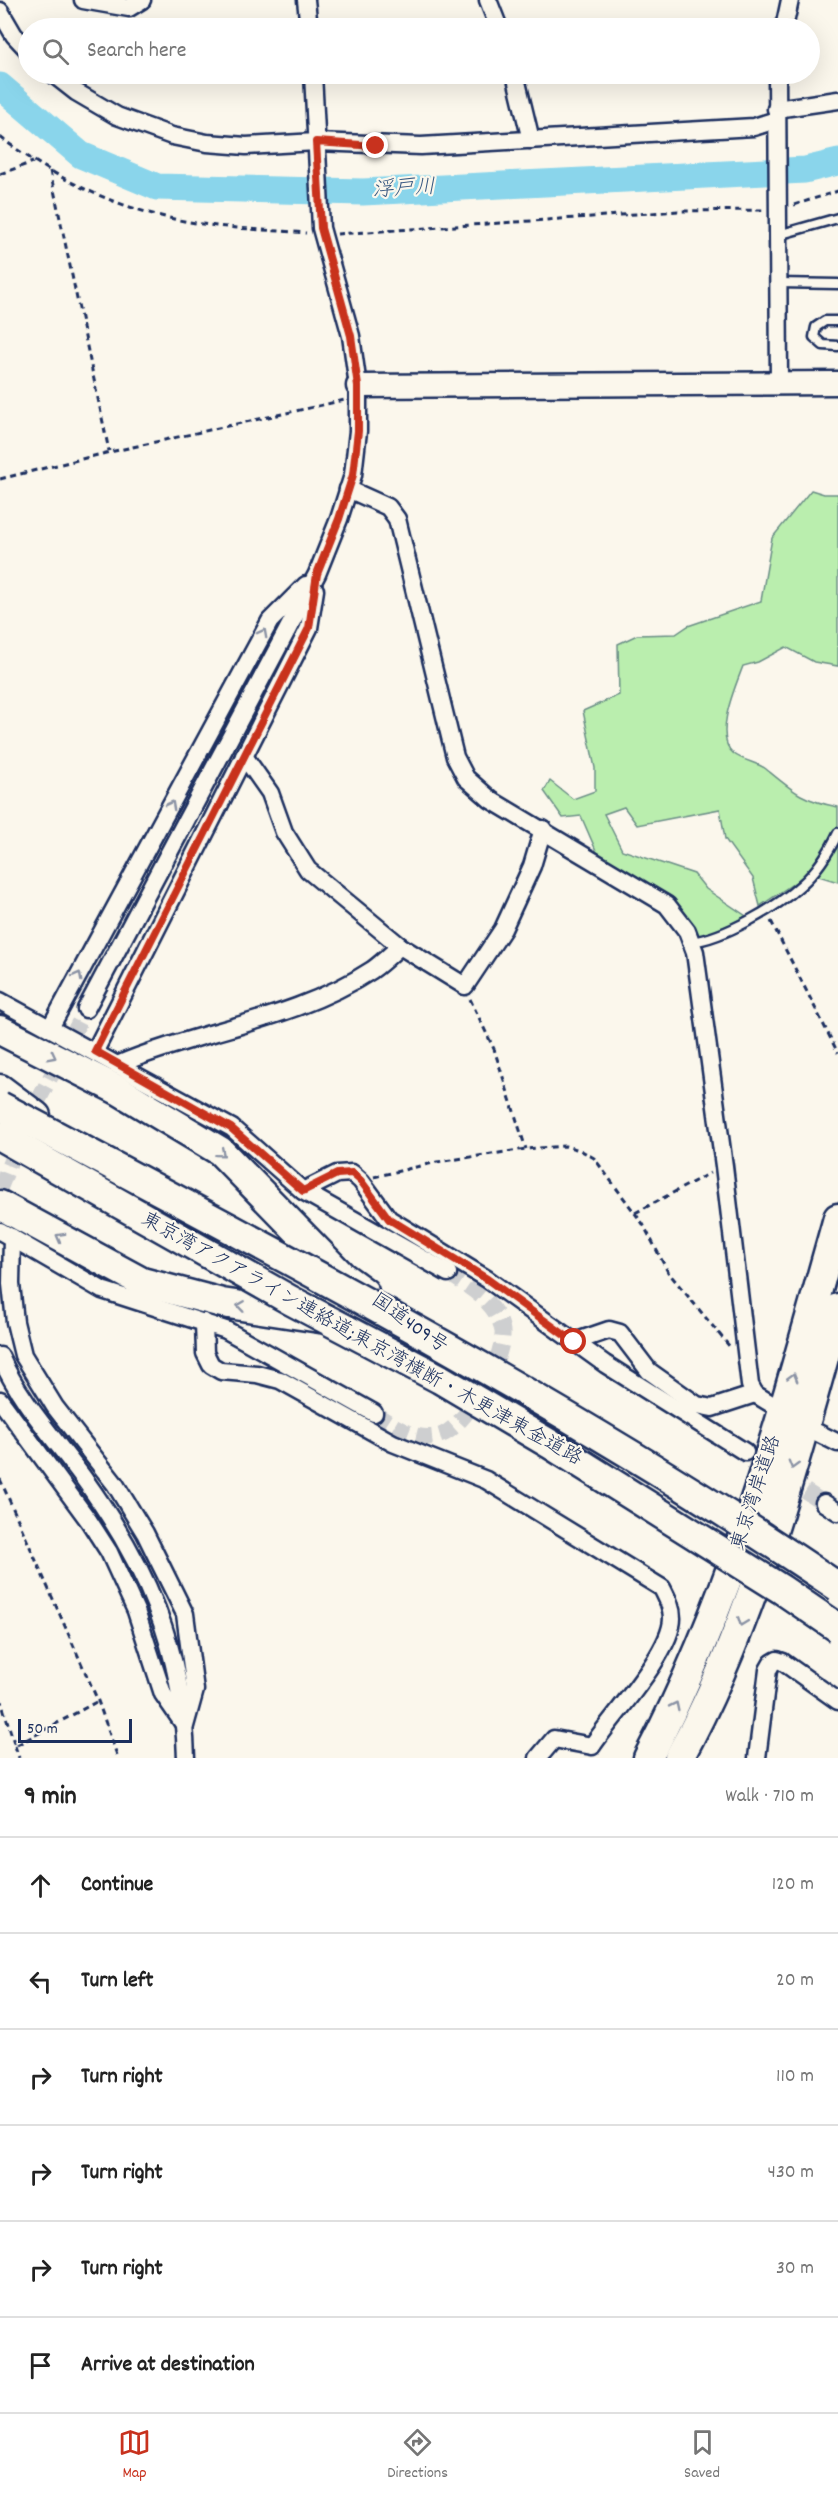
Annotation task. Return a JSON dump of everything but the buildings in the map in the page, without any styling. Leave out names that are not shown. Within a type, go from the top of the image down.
[{"type":"highway","name":"国道409号","points":[[0,1030],[120,1091],[220,1150],[342,1276],[421,1335],[741,1543]]},
{"type":"highway","points":[[0,1089],[43,1121],[315,1279],[421,1335]]},
{"type":"highway","name":"東京湾アクアライン連絡道;東京湾横断・木更津東金道路","points":[[0,1106],[457,1351],[570,1417],[838,1587]]},
{"type":"highway","name":"東京湾アクアライン連絡道;東京湾横断・木更津東金道路","points":[[0,1136],[520,1426],[781,1588],[838,1628]]},
{"type":"highway","points":[[0,1144],[73,1169],[360,1326]]},
{"type":"highway","name":"国道409号","points":[[0,1205],[142,1282],[222,1303],[360,1326],[838,1597]]},
{"type":"highway","name":"東京湾岸道路","points":[[679,1758],[709,1704],[766,1558],[838,1218]]},
{"type":"highway","name":"東京湾岸道路","points":[[648,1758],[677,1704],[705,1639],[741,1543],[838,1308]]},
{"type":"highway","name":"国道409号","points":[[766,1558],[838,1621]]},
{"type":"street","points":[[83,0],[129,8],[142,0]]},
{"type":"street","points":[[306,0],[308,18]]},
{"type":"street","points":[[488,0],[495,18]]},
{"type":"street","points":[[786,18],[790,0]]},
{"type":"street","points":[[0,11],[18,39]]},
{"type":"street","points":[[66,84],[117,116],[172,136],[207,143],[246,146],[316,142],[421,146],[754,127],[776,115],[838,100]]},
{"type":"street","points":[[86,1009],[317,574],[348,489],[358,431],[358,392],[351,336],[323,232],[313,84]]},
{"type":"street","points":[[517,84],[531,140]]},
{"type":"street","points":[[777,84],[779,382]]},
{"type":"street","points":[[358,392],[779,382],[838,383]]},
{"type":"street","points":[[348,489],[388,507],[397,519],[459,768],[491,800],[667,905],[687,931],[695,952],[724,1166],[750,1385],[755,1394],[838,1443]]},
{"type":"street","points":[[95,1051],[309,628],[317,574]]},
{"type":"street","points":[[51,1028],[270,621],[317,574]]},
{"type":"street","points":[[244,756],[270,793],[284,832],[308,870],[400,946],[465,986],[503,929],[532,866],[543,829]]},
{"type":"street","points":[[117,1065],[152,1050],[255,1020],[337,989],[374,969],[400,946]]},
{"type":"street","points":[[0,1001],[95,1051],[231,1128],[303,1191],[448,1273]]},
{"type":"street","points":[[303,1191],[337,1174],[352,1173],[361,1181],[389,1219],[487,1279],[574,1342],[746,1452]]},
{"type":"street","points":[[6,1234],[102,1290],[226,1330],[374,1413]]},
{"type":"street","points":[[6,1234],[15,1322],[23,1355],[55,1407],[115,1484],[145,1533],[185,1614],[195,1690],[186,1726]]},
{"type":"street","points":[[204,1322],[206,1353],[212,1365],[221,1371],[257,1374],[280,1380],[393,1443],[486,1480],[662,1588],[669,1602],[672,1620],[665,1642],[642,1679],[608,1721],[592,1746],[554,1739],[538,1758]]},
{"type":"street","points":[[574,1342],[609,1330],[620,1333],[650,1371],[697,1405],[712,1408],[755,1394]]},
{"type":"street","points":[[0,1356],[23,1396],[126,1541],[157,1605],[175,1665],[186,1726],[186,1758]]},
{"type":"street","points":[[0,1400],[89,1521],[109,1552],[136,1611],[163,1694],[186,1726]]},
{"type":"street","points":[[824,1503],[838,1512]]},
{"type":"street","points":[[757,1758],[768,1670],[772,1663],[777,1660],[783,1662],[838,1701]]},
{"type":"lane","points":[[778,235],[838,218]]},
{"type":"lane","points":[[778,283],[838,284]]},
{"type":"lane","points":[[838,321],[825,321],[816,327],[814,337],[823,345],[838,346]]},
{"type":"lane","points":[[691,942],[725,932],[764,910],[801,885],[829,852],[838,833]]},
{"type":"path","points":[[0,137],[33,162],[99,197],[146,212],[196,223],[323,232],[680,211],[778,210],[838,191]]},
{"type":"path","points":[[0,174],[33,162]]},
{"type":"path","points":[[50,171],[110,452]]},
{"type":"path","points":[[0,479],[358,392]]},
{"type":"path","points":[[764,910],[838,1053]]},
{"type":"path","points":[[465,986],[494,1049],[526,1149]]},
{"type":"path","points":[[361,1181],[437,1162],[526,1149],[565,1146],[580,1150],[594,1158],[635,1213],[668,1272],[748,1369]]},
{"type":"path","points":[[635,1213],[724,1166]]},
{"type":"path","points":[[0,1479],[98,1701],[118,1758]]},
{"type":"path","points":[[0,1698],[19,1758]]},
{"type":"path","points":[[15,1746],[98,1701]]},
{"type":"green space","points":[[811,490],[824,494],[838,494],[838,666],[814,662],[786,647],[758,662],[743,666],[731,697],[725,735],[727,745],[737,756],[762,767],[807,798],[838,807],[838,882],[809,873],[760,906],[753,878],[725,839],[720,809],[637,825],[624,807],[604,814],[622,850],[694,874],[706,889],[746,916],[706,938],[696,935],[598,855],[581,816],[563,818],[544,791],[550,781],[573,799],[595,791],[595,768],[583,711],[619,695],[618,644],[637,635],[676,634],[688,626],[761,601],[772,538]]},
{"type":"waterway","name":"浮戸川","points":[[0,86],[81,155],[157,187],[363,192],[805,170],[838,162]]},
{"type":"tunnel","points":[[0,1188],[24,1128],[86,1009]]},
{"type":"tunnel","points":[[374,1413],[397,1428],[414,1435],[423,1437],[441,1435],[462,1418],[492,1371],[502,1339],[499,1319],[488,1303],[448,1273]]},
{"type":"tunnel","points":[[745,1452],[824,1503]]},
{"type":"route","points":[[376,146],[316,142],[321,228],[325,235],[351,336],[358,386],[358,431],[353,475],[339,519],[317,574],[309,628],[151,936],[95,1051],[231,1128],[303,1191],[337,1174],[352,1173],[361,1181],[389,1219],[487,1279],[574,1342]]}]
